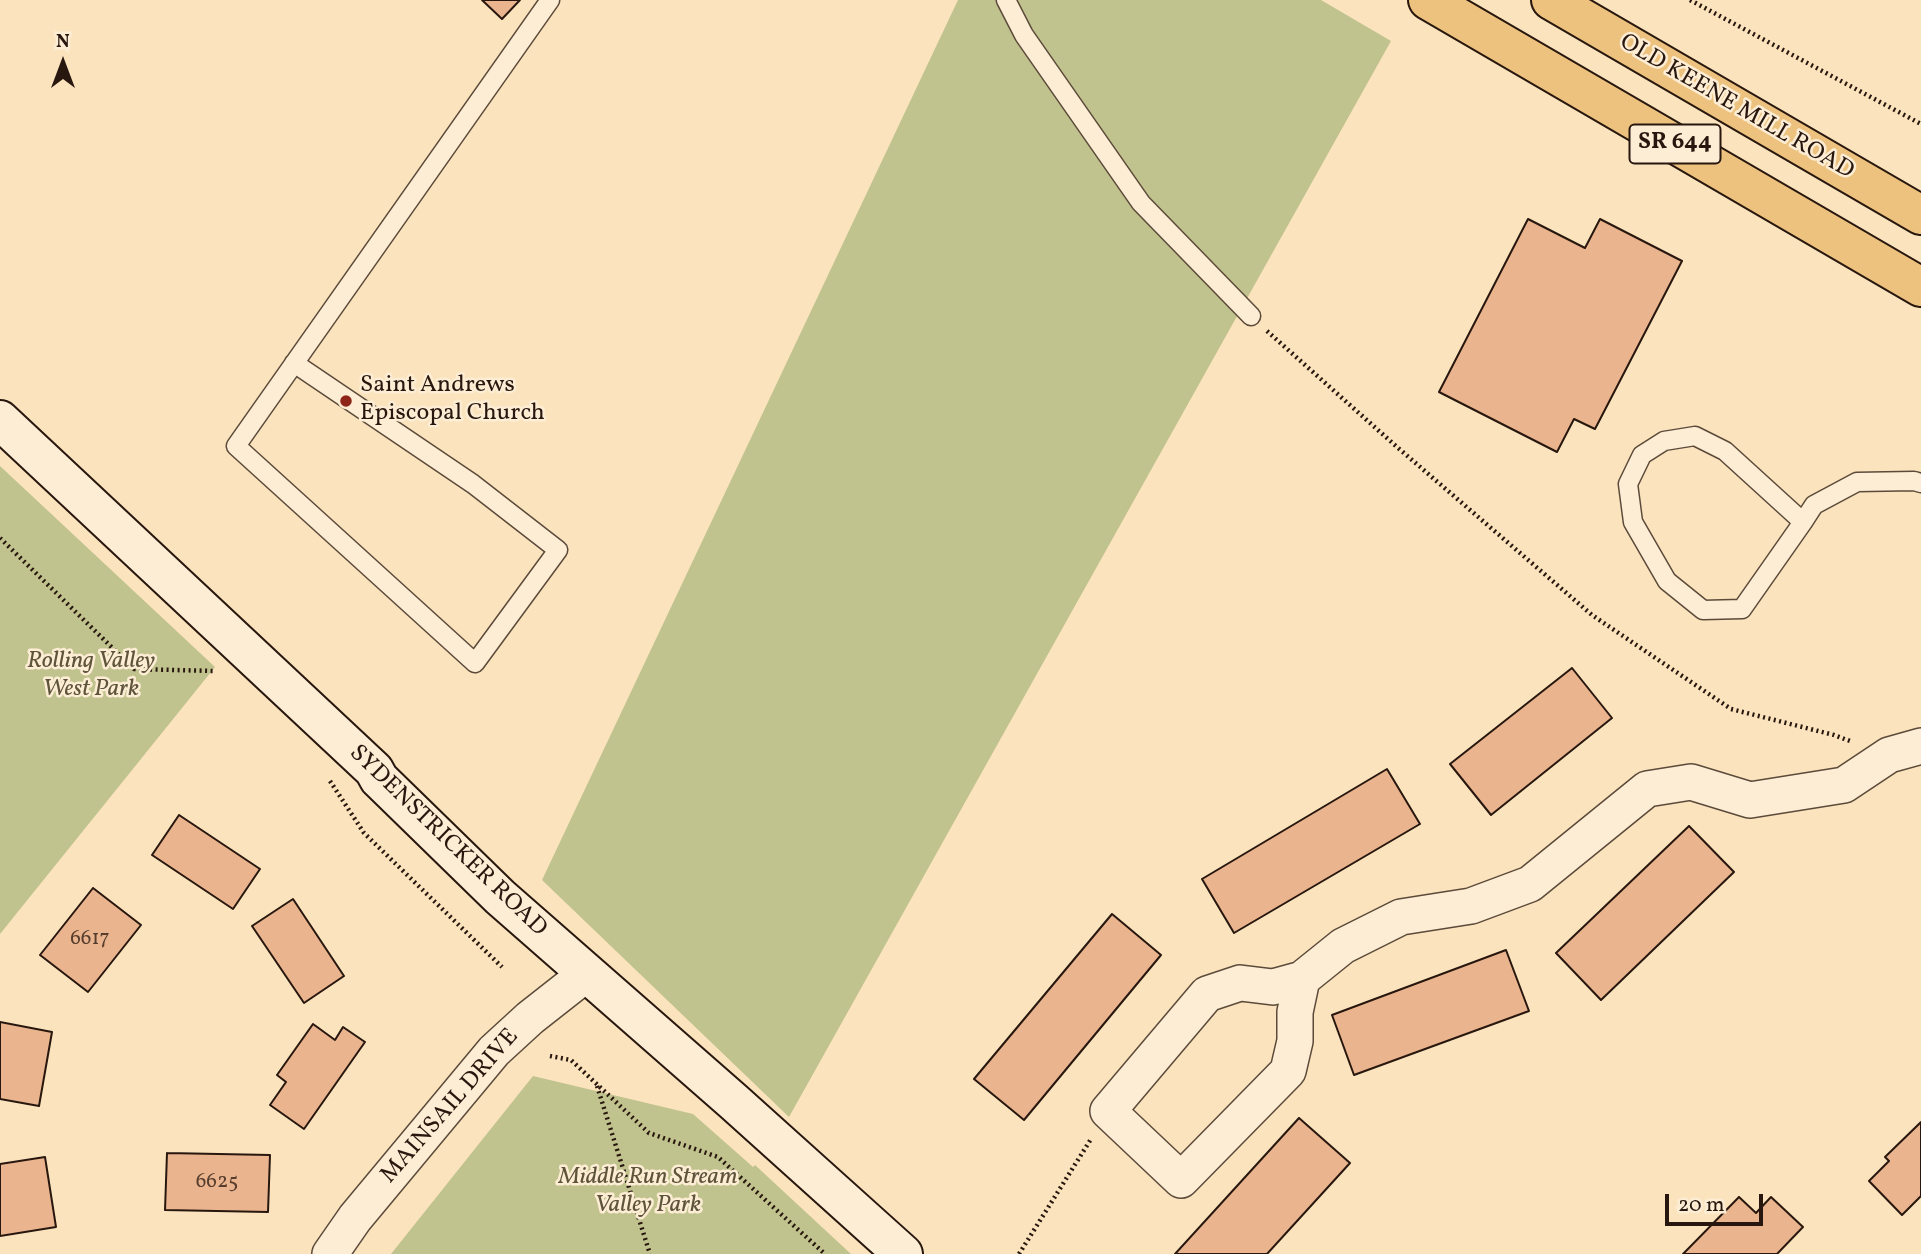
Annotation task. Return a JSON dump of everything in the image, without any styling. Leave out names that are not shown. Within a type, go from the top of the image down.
[{"type":"main road","name":"SR 644","points":[[1428,0],[1921,287]]},
{"type":"main road","name":"OLD KEENE MILL ROAD","points":[[1551,0],[1921,215]]},
{"type":"main road","name":"SYDENSTRICKER ROAD","points":[[0,420],[374,770],[379,779],[500,897],[903,1254]]},
{"type":"street","points":[[1302,979],[1295,1012],[1295,1041],[1288,1071],[1181,1180],[1108,1111],[1207,994],[1240,983],[1273,987],[1302,979],[1343,946],[1401,917],[1471,906],[1530,884],[1647,789],[1691,782],[1750,800],[1844,785],[1905,751]]},
{"type":"street","name":"MAINSAIL DRIVE","points":[[330,1254],[355,1218],[494,1051],[530,1018],[586,974]]},
{"type":"lane","points":[[294,363],[473,484],[558,550],[475,663],[236,446],[294,363],[550,0]]},
{"type":"lane","points":[[1006,0],[1024,35],[1141,203],[1251,316]]},
{"type":"lane","points":[[1803,522],[1725,451],[1695,436],[1664,441],[1642,455],[1628,484],[1633,522],[1667,581],[1703,610],[1742,609],[1803,522],[1814,505],[1857,482],[1921,483]]},
{"type":"path","points":[[1690,0],[1921,124]]},
{"type":"path","points":[[1251,316],[1592,615],[1731,709],[1905,751]]},
{"type":"path","points":[[0,538],[134,669],[224,671]]},
{"type":"path","points":[[323,770],[364,833],[502,967]]},
{"type":"path","points":[[551,1056],[571,1060],[649,1133],[718,1157],[825,1254]]},
{"type":"path","points":[[597,1085],[650,1254]]},
{"type":"path","points":[[1019,1254],[1108,1111]]},
{"type":"green space","points":[[958,0],[1321,0],[1391,41],[789,1117],[542,880]]},
{"type":"green space","name":"Rolling Valley West Park","points":[[0,466],[215,667],[0,934]]},
{"type":"green space","name":"Middle Run Stream Valley Park","points":[[533,1076],[693,1114],[753,1167],[755,1165],[851,1254],[391,1254]]},
{"type":"building","points":[[482,0],[520,0],[502,19]]},
{"type":"building","points":[[1528,219],[1585,248],[1600,219],[1682,261],[1595,429],[1574,419],[1557,452],[1439,392]]},
{"type":"building","points":[[1572,668],[1612,718],[1491,815],[1450,764]]},
{"type":"building","points":[[1387,769],[1420,824],[1234,933],[1202,879]]},
{"type":"building","points":[[179,815],[260,869],[233,909],[152,855]]},
{"type":"building","points":[[1689,826],[1734,872],[1601,1000],[1556,953]]},
{"type":"building","points":[[93,888],[141,925],[88,992],[40,955]]},
{"type":"building","points":[[293,899],[344,976],[304,1003],[252,926]]},
{"type":"building","points":[[1112,914],[1161,955],[1024,1120],[974,1079]]},
{"type":"building","points":[[1506,950],[1529,1011],[1354,1075],[1332,1015]]},
{"type":"building","points":[[0,1022],[52,1032],[39,1106],[0,1099]]},
{"type":"building","points":[[313,1024],[335,1040],[343,1027],[365,1042],[304,1129],[270,1105],[286,1082],[277,1075]]},
{"type":"building","points":[[1299,1118],[1350,1163],[1267,1254],[1175,1254]]},
{"type":"building","points":[[1921,1122],[1921,1196],[1902,1215],[1869,1181],[1889,1161],[1885,1157]]},
{"type":"building","points":[[167,1153],[270,1155],[268,1212],[165,1210]]},
{"type":"building","points":[[45,1157],[56,1227],[0,1236],[0,1164]]},
{"type":"building","points":[[1739,1197],[1756,1213],[1771,1197],[1803,1227],[1777,1254],[1683,1254]]},
{"type":"place","name":"Saint Andrews Episcopal Church","points":[[346,401]]}]
